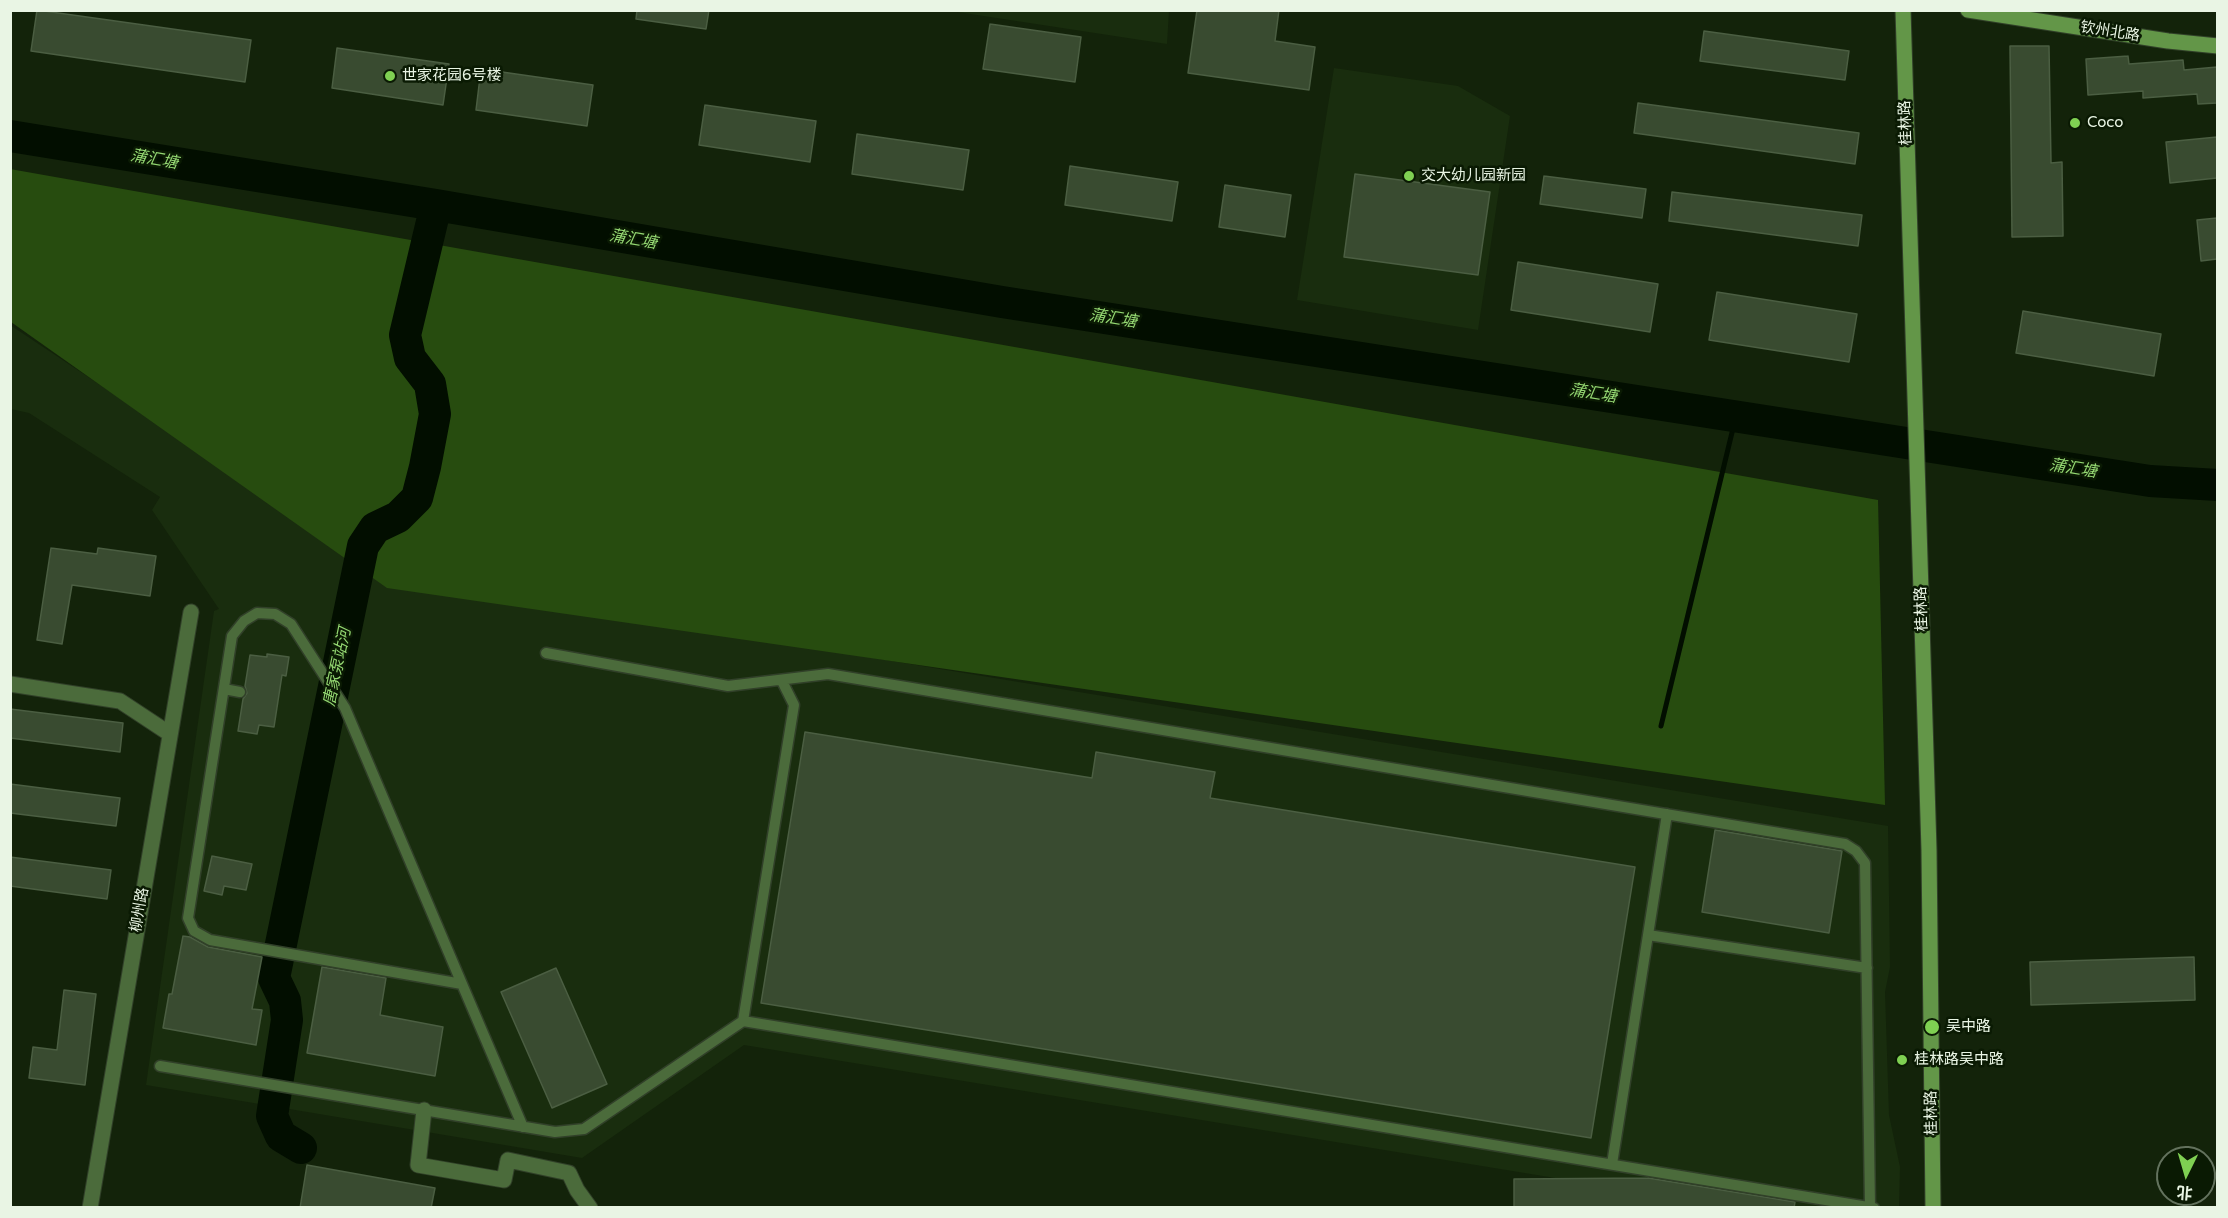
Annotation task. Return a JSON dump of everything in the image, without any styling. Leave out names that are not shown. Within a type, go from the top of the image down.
[{"type":"main road","name":"桂林路","points":[[1903,10],[1929,850],[1933,1208]]},
{"type":"main road","name":"钦州北路","points":[[1968,10],[2168,41],[2217,46]]},
{"type":"street","name":"柳州路","points":[[90,1208],[191,612]]},
{"type":"street","points":[[10,684],[120,701],[170,734]]},
{"type":"street","points":[[424,1110],[418,1165],[504,1180],[508,1160],[569,1173],[577,1190],[590,1208]]},
{"type":"lane","points":[[462,984],[210,940],[194,931],[188,918],[200,869],[232,636],[244,621],[256,613],[275,614],[291,624],[345,708],[523,1127]]},
{"type":"lane","points":[[160,1066],[555,1132],[584,1129],[743,1021],[1872,1207],[1865,863],[1856,851],[1845,844],[828,674],[728,686],[546,653]]},
{"type":"lane","points":[[743,1021],[794,705],[782,681]]},
{"type":"lane","points":[[224,689],[240,692]]},
{"type":"lane","points":[[1612,1164],[1667,814]]},
{"type":"lane","points":[[1648,935],[1867,968]]},
{"type":"shaded area","points":[[951,11],[1169,11],[1167,44]]},
{"type":"shaded area","name":"交大幼儿园新园","points":[[1334,68],[1458,86],[1510,116],[1478,330],[1297,300]]},
{"type":"shaded area","points":[[10,325],[391,578],[1888,826],[1890,967],[1885,992],[1889,1115],[1900,1167],[1899,1207],[1732,1207],[744,1045],[582,1158],[146,1085],[214,611],[219,609],[152,510],[160,497],[29,413],[11,409]]},
{"type":"green space","points":[[10,169],[1878,500],[1885,805],[387,588],[11,322]]},
{"type":"building","points":[[37,10],[251,40],[245,82],[31,51]]},
{"type":"building","points":[[637,10],[709,10],[706,29],[636,19]]},
{"type":"building","points":[[1197,10],[1279,10],[1275,41],[1315,47],[1309,90],[1188,73]]},
{"type":"building","points":[[990,24],[1081,37],[1075,82],[983,69]]},
{"type":"building","points":[[1704,31],[1849,51],[1845,80],[1700,61]]},
{"type":"building","points":[[2010,46],[2049,46],[2051,163],[2062,162],[2063,236],[2012,237]]},
{"type":"building","name":"世家花园6号楼","points":[[337,48],[449,64],[443,105],[332,88]]},
{"type":"building","points":[[2128,56],[2129,64],[2183,60],[2184,70],[2217,67],[2217,103],[2198,104],[2197,94],[2143,98],[2143,91],[2088,95],[2086,59]]},
{"type":"building","points":[[481,69],[593,85],[587,126],[476,110]]},
{"type":"building","points":[[1638,103],[1859,133],[1855,164],[1634,133]]},
{"type":"building","points":[[705,105],[816,121],[810,162],[699,145]]},
{"type":"building","points":[[857,134],[969,150],[963,190],[852,174]]},
{"type":"building","points":[[2217,137],[2217,178],[2170,183],[2166,142]]},
{"type":"building","points":[[1070,166],[1178,182],[1172,221],[1065,205]]},
{"type":"building","points":[[1355,174],[1490,192],[1478,275],[1344,257]]},
{"type":"building","points":[[1544,176],[1646,189],[1642,218],[1540,204]]},
{"type":"building","points":[[1225,185],[1291,195],[1285,237],[1219,227]]},
{"type":"building","points":[[1672,192],[1862,215],[1858,246],[1669,221]]},
{"type":"building","points":[[2217,218],[2217,259],[2201,261],[2197,220]]},
{"type":"building","points":[[1518,262],[1658,284],[1650,332],[1511,310]]},
{"type":"building","points":[[1717,292],[1857,314],[1849,362],[1709,340]]},
{"type":"building","points":[[2023,311],[2161,334],[2154,376],[2016,353]]},
{"type":"building","points":[[51,548],[97,554],[98,548],[156,556],[150,596],[72,585],[62,644],[37,640]]},
{"type":"building","points":[[267,654],[289,657],[286,676],[282,675],[274,727],[259,725],[257,734],[238,731],[243,699],[247,693],[245,686],[250,655],[267,657]]},
{"type":"building","points":[[10,709],[123,723],[120,752],[10,738]]},
{"type":"building","points":[[805,732],[1092,778],[1096,752],[1215,772],[1210,798],[1635,867],[1591,1138],[761,1003]]},
{"type":"building","points":[[10,784],[120,798],[116,826],[10,813]]},
{"type":"building","points":[[1715,830],[1842,851],[1829,933],[1702,912]]},
{"type":"building","points":[[212,856],[252,864],[246,890],[224,886],[222,895],[204,891]]},
{"type":"building","points":[[10,857],[111,870],[107,899],[10,886]]},
{"type":"building","points":[[183,936],[190,937],[208,947],[262,957],[252,1009],[262,1010],[256,1045],[163,1028]]},
{"type":"building","points":[[2194,957],[2195,1000],[2031,1005],[2030,962]]},
{"type":"building","points":[[322,967],[386,978],[380,1015],[443,1027],[435,1076],[307,1053]]},
{"type":"building","points":[[556,968],[607,1084],[552,1108],[501,992]]},
{"type":"building","points":[[64,990],[96,994],[85,1085],[29,1078],[33,1047],[57,1050]]},
{"type":"building","points":[[307,1165],[435,1188],[431,1208],[300,1208]]},
{"type":"building","points":[[1648,1178],[1795,1202],[1794,1208],[1514,1208],[1514,1179]]},
{"type":"waterway","name":"蒲汇塘","points":[[10,136],[436,205],[1002,302],[2150,481],[2218,485]]},
{"type":"waterway","name":"唐家泵站河","points":[[301,1148],[281,1136],[272,1116],[287,1020],[285,1001],[274,978],[363,546],[375,528],[398,517],[417,498],[425,467],[435,414],[430,384],[410,358],[405,335],[436,205]]},
{"type":"waterway","points":[[1661,726],[1736,416]]},
{"type":"place","name":"世家花园6号楼","points":[[390,76]]},
{"type":"place","name":"Coco","points":[[2075,123]]},
{"type":"place","name":"交大幼儿园新园","points":[[1409,176]]},
{"type":"place","name":"吴中路","points":[[1932,1027]]},
{"type":"place","name":"桂林路吴中路","points":[[1902,1060]]}]
